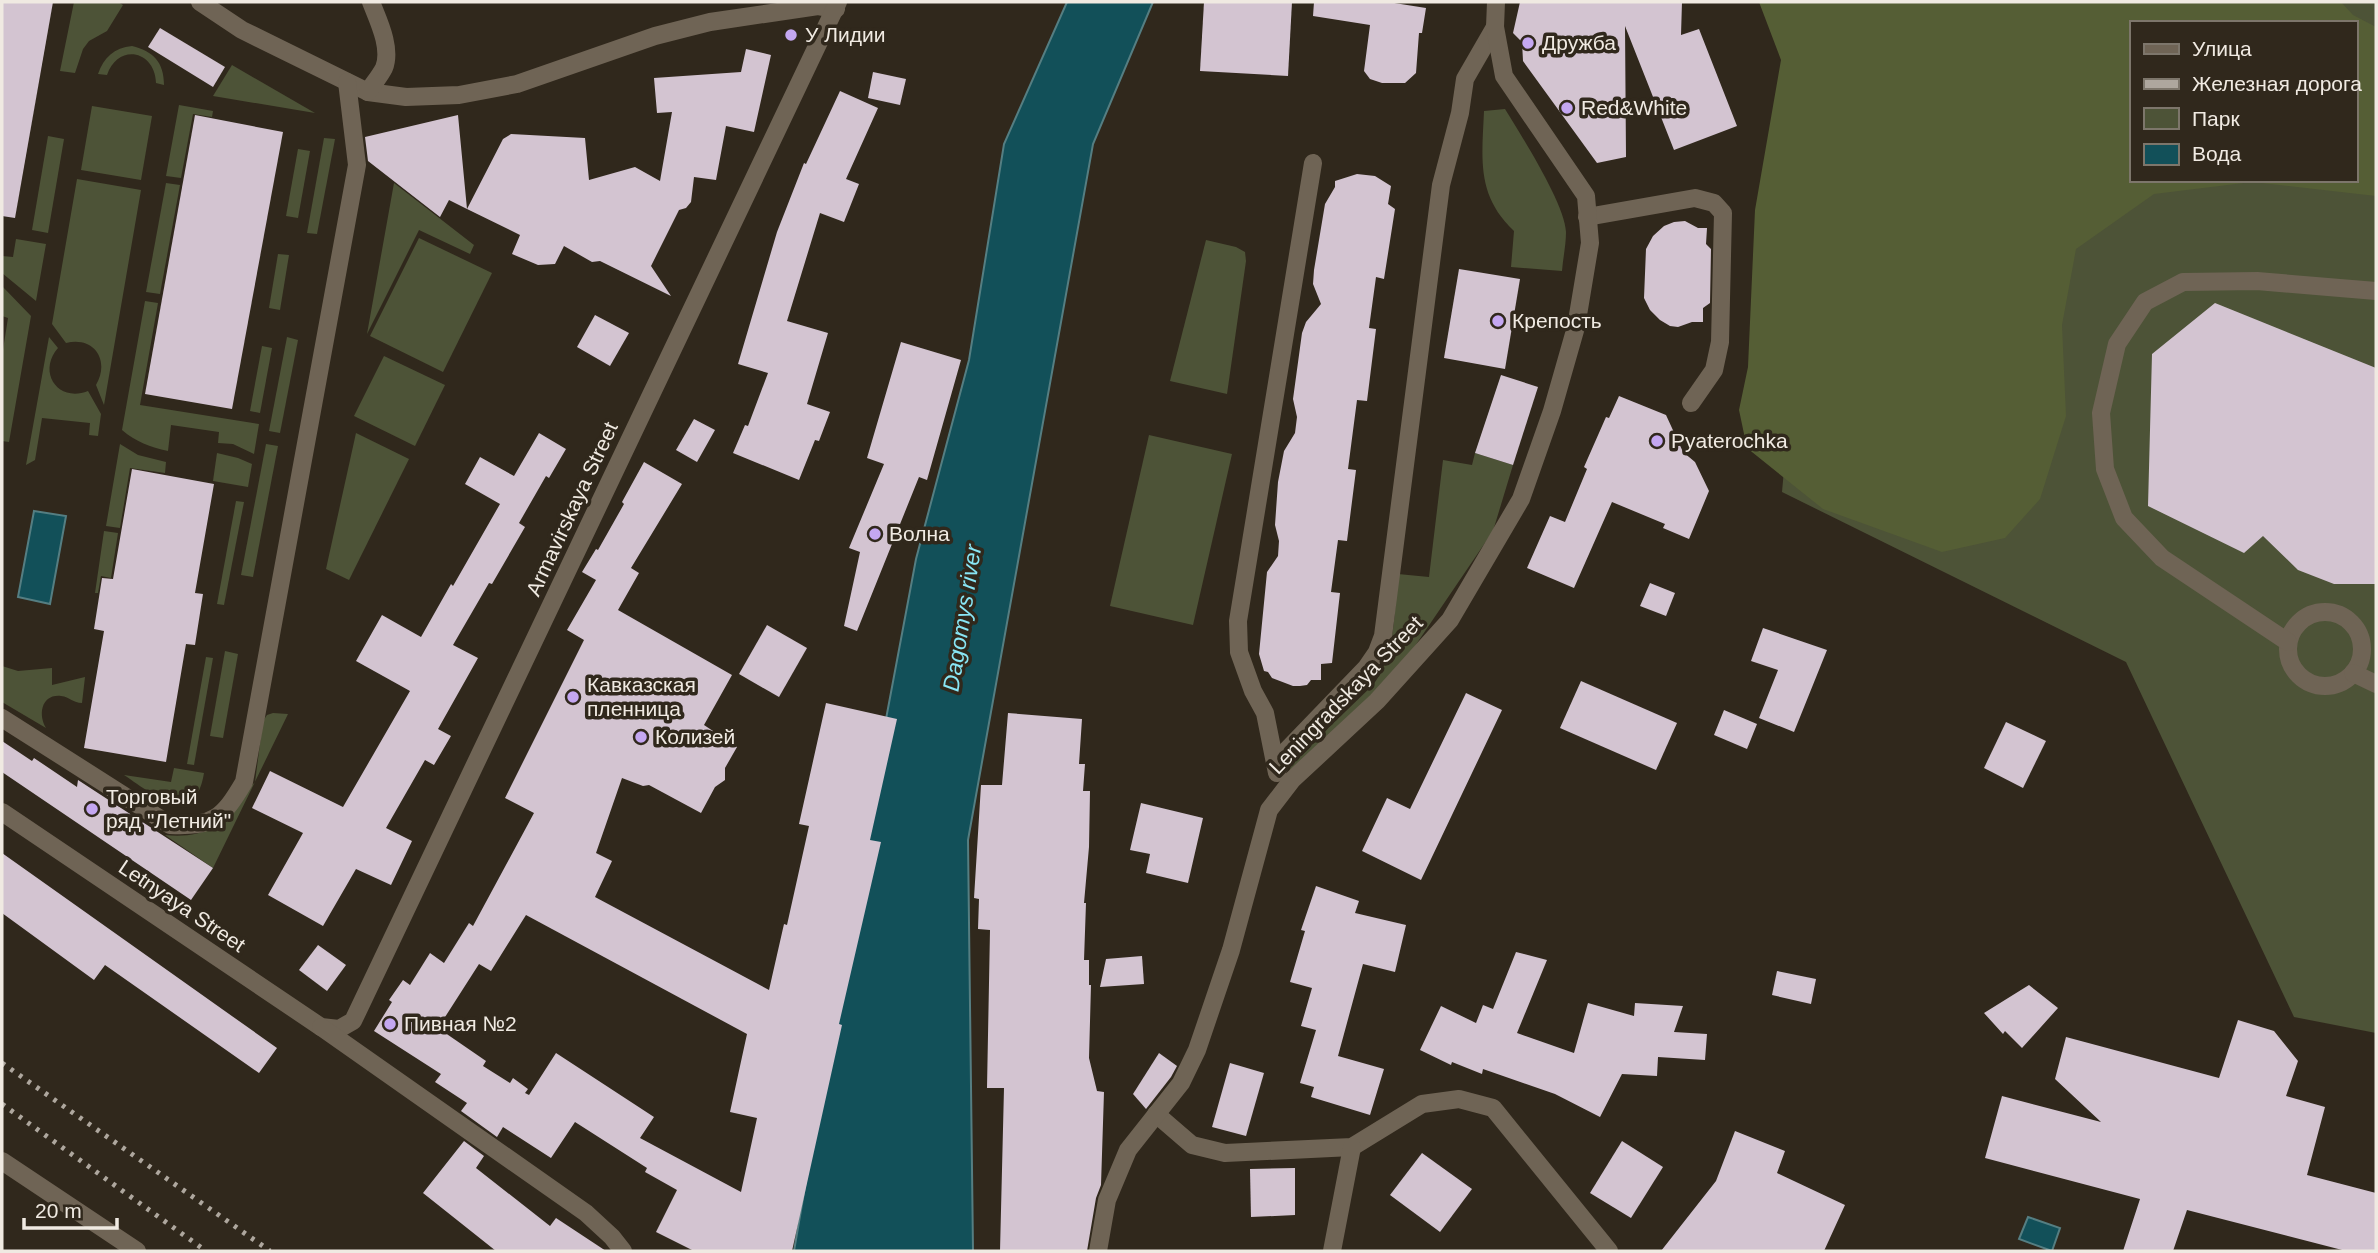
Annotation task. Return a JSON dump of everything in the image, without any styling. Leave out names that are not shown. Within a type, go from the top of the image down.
[{"type":"street","points":[[200,2],[242,30],[368,92],[406,97],[459,95],[517,84],[655,36],[709,22],[837,5]]},
{"type":"street","points":[[368,92],[385,66],[385,47],[371,2]]},
{"type":"street","name":"Leningradskaya Street","points":[[1098,1251],[1107,1200],[1128,1150],[1181,1083],[1197,1050],[1231,950],[1269,810],[1292,780],[1377,701],[1450,620],[1521,499],[1552,411],[1576,327],[1590,243],[1586,196],[1504,76],[1495,27],[1496,2]]},
{"type":"street","name":"Armavirskaya Street","points":[[330,1028],[353,1021],[837,5]]},
{"type":"street","points":[[1269,810],[1278,769],[1287,750],[1366,668],[1377,652],[1383,636],[1441,185],[1460,113],[1465,79],[1495,27]]},
{"type":"street","points":[[2,718],[170,825],[194,826],[211,821],[230,806],[244,782],[357,165],[347,82]]},
{"type":"street","points":[[1278,769],[1265,713],[1253,691],[1240,652],[1238,621],[1313,163]]},
{"type":"street","points":[[1587,217],[1695,198],[1714,203],[1723,213],[1720,342],[1714,370],[1690,404]]},
{"type":"street","points":[[2288,642],[2162,558],[2124,518],[2105,469],[2101,413],[2117,344],[2145,302],[2183,282],[2257,281],[2376,291]]},
{"type":"street","points":[[2322,612],[2334,614],[2354,626],[2360,637],[2360,661],[2353,673],[2334,685],[2309,683],[2299,676],[2292,666],[2288,642],[2301,621],[2322,612]]},
{"type":"street","points":[[2353,673],[2376,684]]},
{"type":"street","name":"Letnyaya Street","points":[[2,812],[330,1028],[586,1213],[612,1237],[622,1251]]},
{"type":"street","points":[[1156,1114],[1192,1145],[1225,1153],[1352,1147],[1422,1104],[1459,1098],[1493,1108],[1609,1251]]},
{"type":"street","points":[[1332,1251],[1352,1147]]},
{"type":"street","points":[[2,1161],[137,1251]]},
{"type":"green space","points":[[74,2],[118,2],[123,5],[107,31],[89,41],[83,49],[75,73],[60,71]]},
{"type":"green space","points":[[1759,2],[2341,2],[2353,15],[2376,27],[2376,196],[2252,182],[2154,194],[2076,249],[2062,325],[2066,416],[2040,499],[2005,538],[1942,552],[1823,509],[1747,448],[1739,410],[1748,367],[1755,210],[1781,60]]},
{"type":"green space","points":[[1824,2],[2376,2],[2376,1033],[2294,1017],[2126,662],[1782,492]]},
{"type":"green space","points":[[132,46],[146,51],[156,59],[162,70],[164,85],[156,83],[149,63],[135,55],[119,58],[107,75],[98,74],[110,54]]},
{"type":"green space","points":[[232,65],[315,113],[213,96]]},
{"type":"green space","points":[[179,105],[213,111],[212,117],[193,114],[181,178],[166,176]]},
{"type":"green space","points":[[92,106],[152,116],[141,180],[81,170]]},
{"type":"green space","points":[[1505,109],[1541,170],[1564,220],[1566,237],[1562,271],[1511,267],[1514,231],[1493,204],[1487,190],[1482,145],[1484,111]]},
{"type":"green space","points":[[48,136],[64,139],[48,233],[32,230]]},
{"type":"green space","points":[[324,138],[335,139],[317,234],[307,233]]},
{"type":"green space","points":[[298,149],[310,151],[298,218],[286,216]]},
{"type":"green space","points":[[77,179],[141,190],[104,405],[96,385],[101,367],[97,352],[85,343],[66,343],[52,324]]},
{"type":"green space","points":[[166,183],[180,185],[160,294],[146,292]]},
{"type":"green space","points":[[394,183],[474,245],[470,254],[419,230],[367,334]]},
{"type":"green space","points":[[419,238],[492,273],[443,372],[370,336]]},
{"type":"green space","points":[[16,239],[46,244],[36,301],[2,273],[2,256],[13,257]]},
{"type":"green space","points":[[1206,240],[1236,247],[1245,252],[1246,261],[1227,394],[1170,381]]},
{"type":"green space","points":[[278,254],[289,255],[280,310],[269,308]]},
{"type":"green space","points":[[2,286],[31,316],[9,442],[2,441],[2,356],[8,318],[2,316]]},
{"type":"green space","points":[[145,301],[158,303],[140,405],[259,424],[254,454],[233,444],[218,443],[219,432],[171,425],[168,451],[143,444],[122,430]]},
{"type":"green space","points":[[49,337],[58,348],[52,357],[50,375],[60,389],[68,393],[88,391],[101,414],[98,436],[89,435],[90,423],[42,418],[35,460],[26,465]]},
{"type":"green space","points":[[287,337],[298,340],[280,433],[269,431]]},
{"type":"green space","points":[[262,346],[272,348],[260,413],[250,411]]},
{"type":"green space","points":[[384,356],[445,385],[415,446],[354,416]]},
{"type":"green space","points":[[356,433],[409,459],[349,580],[326,569]]},
{"type":"green space","points":[[1149,435],[1232,454],[1193,625],[1110,606]]},
{"type":"green space","points":[[120,444],[138,455],[166,462],[165,473],[130,468],[120,528],[106,526]]},
{"type":"green space","points":[[266,444],[278,446],[253,577],[241,575]]},
{"type":"green space","points":[[217,453],[252,464],[248,487],[213,481]]},
{"type":"green space","points":[[1475,453],[1513,465],[1493,531],[1396,674],[1289,772],[1292,763],[1373,685],[1381,673],[1393,632],[1398,574],[1429,577],[1443,460],[1472,465]]},
{"type":"green space","points":[[236,501],[244,502],[224,605],[217,604]]},
{"type":"green space","points":[[104,531],[118,533],[111,578],[101,576],[98,593],[95,593]]},
{"type":"green space","points":[[225,651],[238,654],[223,738],[210,736]]},
{"type":"green space","points":[[206,657],[213,658],[194,765],[187,764]]},
{"type":"green space","points":[[2,666],[18,671],[52,668],[52,685],[85,677],[82,703],[61,696],[49,698],[42,712],[46,728],[2,702]]},
{"type":"green space","points":[[273,713],[288,714],[255,782],[263,721],[267,715]]},
{"type":"green space","points":[[174,768],[204,773],[199,790],[192,800],[171,802],[124,775],[171,782]]},
{"type":"green space","points":[[255,782],[213,868],[165,835],[191,835],[216,826]]},
{"type":"water","name":"Dagomys river","points":[[1067,2],[1153,2],[1093,144],[968,840],[973,1251],[794,1251],[874,783],[916,559],[969,360],[1004,144]]},
{"type":"water","points":[[34,511],[66,516],[50,604],[18,597]]},
{"type":"water","points":[[2028,1217],[2060,1228],[2052,1251],[2019,1239]]},
{"type":"building","points":[[2,2],[53,2],[15,218],[2,216]]},
{"type":"building","points":[[1204,2],[1292,2],[1288,76],[1200,71]]},
{"type":"building","points":[[1314,2],[1388,2],[1426,8],[1422,33],[1419,33],[1416,73],[1405,83],[1382,83],[1370,79],[1364,71],[1370,25],[1313,16]]},
{"type":"building","points":[[1520,2],[1682,2],[1681,35],[1699,29],[1737,126],[1674,150],[1625,26],[1626,157],[1597,163],[1523,61],[1522,42],[1513,33]]},
{"type":"building","points":[[160,28],[225,67],[213,87],[148,47]]},
{"type":"building","points":[[746,49],[771,55],[754,132],[726,126],[716,180],[694,177],[691,202],[686,208],[679,210],[651,266],[671,296],[600,261],[592,262],[564,246],[555,264],[538,265],[512,254],[520,235],[467,209],[503,139],[511,134],[585,138],[589,180],[635,167],[660,181],[672,112],[657,113],[654,78],[741,72]]},
{"type":"building","points":[[873,72],[906,79],[900,105],[868,98]]},
{"type":"building","points":[[840,91],[878,108],[846,179],[859,184],[844,222],[820,213],[787,321],[828,333],[807,404],[830,412],[799,480],[733,453],[745,425],[748,426],[768,373],[738,364],[777,232],[804,163],[806,164]]},
{"type":"building","points":[[195,115],[283,132],[232,409],[145,394]]},
{"type":"building","points":[[458,115],[467,209],[449,200],[440,217],[368,161],[365,137]]},
{"type":"building","points":[[1357,174],[1375,176],[1391,186],[1388,204],[1395,209],[1384,279],[1376,277],[1369,328],[1376,329],[1367,401],[1357,400],[1348,469],[1356,470],[1347,541],[1338,540],[1331,592],[1340,593],[1332,663],[1321,664],[1321,680],[1293,686],[1272,678],[1264,671],[1259,654],[1267,572],[1278,556],[1279,541],[1275,525],[1278,482],[1284,451],[1295,433],[1297,417],[1293,399],[1302,333],[1306,322],[1321,304],[1313,284],[1325,204],[1335,187],[1335,181]]},
{"type":"building","points":[[1685,221],[1698,228],[1707,228],[1706,244],[1711,249],[1710,303],[1703,308],[1703,322],[1692,322],[1678,327],[1660,320],[1650,310],[1644,298],[1646,249],[1653,236],[1664,226]]},
{"type":"building","points":[[1459,269],[1520,279],[1505,369],[1444,358]]},
{"type":"building","points":[[2215,303],[2376,368],[2376,584],[2334,584],[2298,570],[2263,536],[2244,553],[2148,506],[2152,354]]},
{"type":"building","points":[[595,315],[629,333],[610,366],[577,347]]},
{"type":"building","points":[[901,342],[961,360],[927,480],[919,477],[857,631],[844,626],[860,552],[849,548],[884,464],[867,458]]},
{"type":"building","points":[[1501,375],[1538,387],[1513,465],[1475,453]]},
{"type":"building","points":[[1619,396],[1666,415],[1683,452],[1695,462],[1709,491],[1689,539],[1663,528],[1665,524],[1612,502],[1574,588],[1527,568],[1550,516],[1565,522],[1587,469],[1584,467],[1606,417],[1609,418]]},
{"type":"building","points":[[694,419],[715,430],[697,462],[676,450]]},
{"type":"building","points":[[539,433],[566,449],[549,478],[546,476],[519,523],[525,527],[453,645],[478,658],[438,729],[451,736],[434,765],[425,760],[386,828],[412,841],[391,885],[356,869],[323,926],[268,895],[303,833],[252,808],[270,771],[343,807],[410,691],[356,661],[382,615],[421,637],[500,504],[465,484],[480,457],[514,476]]},
{"type":"building","points":[[644,462],[682,484],[631,568],[639,573],[618,610],[732,675],[704,725],[737,747],[725,768],[725,780],[715,787],[701,813],[649,785],[643,786],[622,778],[596,853],[612,861],[595,897],[769,990],[809,826],[799,824],[826,703],[897,719],[870,840],[881,842],[839,1024],[842,1025],[792,1251],[694,1251],[656,1232],[677,1190],[645,1172],[647,1168],[575,1122],[551,1158],[503,1127],[497,1137],[461,1111],[467,1103],[435,1082],[441,1074],[374,1031],[392,1002],[389,1000],[403,980],[410,985],[430,953],[444,963],[469,923],[473,926],[534,813],[505,798],[584,640],[567,630],[596,580],[582,572],[596,549],[598,550],[624,504],[622,502]],"holes":[[[526,915],[747,1034],[730,1112],[757,1118],[741,1192],[640,1138],[654,1117],[556,1053],[529,1095],[525,1093],[528,1089],[513,1078],[510,1083],[483,1066],[486,1061],[438,1028],[479,964],[491,971]]]},
{"type":"building","points":[[132,469],[214,484],[195,593],[203,594],[195,645],[186,644],[166,762],[84,748],[104,631],[94,629],[102,578],[113,579]]},
{"type":"building","points":[[1650,583],[1675,593],[1666,616],[1640,606]]},
{"type":"building","points":[[767,625],[807,648],[779,697],[739,674]]},
{"type":"building","points":[[1763,628],[1827,650],[1794,732],[1759,718],[1778,670],[1751,661]]},
{"type":"building","points":[[1581,681],[1677,723],[1656,770],[1560,728]]},
{"type":"building","points":[[1466,693],[1502,710],[1421,880],[1362,851],[1387,798],[1410,809]]},
{"type":"building","points":[[1724,710],[1757,724],[1747,749],[1714,735]]},
{"type":"building","points":[[1008,713],[1082,719],[1079,764],[1085,764],[1083,791],[1090,791],[1084,903],[1084,960],[1089,960],[1091,985],[1089,1058],[1097,1091],[1104,1092],[1101,1185],[1096,1198],[1087,1251],[1000,1251],[1004,1088],[987,1088],[990,930],[978,929],[979,899],[974,898],[981,785],[1002,785]]},
{"type":"building","points":[[2006,722],[2046,741],[2023,788],[1984,768]]},
{"type":"building","name":"Торговый ряд \"Летний\"","points":[[2,741],[32,761],[34,758],[77,787],[78,780],[213,868],[191,900],[2,772]]},
{"type":"building","points":[[1141,803],[1203,818],[1188,883],[1146,873],[1150,854],[1130,850]]},
{"type":"building","points":[[2,853],[277,1048],[259,1073],[105,965],[94,980],[2,913]]},
{"type":"building","points":[[1316,886],[1359,901],[1355,913],[1406,925],[1395,972],[1363,964],[1338,1056],[1384,1069],[1370,1115],[1311,1097],[1314,1087],[1300,1083],[1316,1030],[1301,1026],[1312,988],[1290,982],[1305,931],[1301,930]]},
{"type":"building","points":[[318,945],[346,965],[327,991],[299,970]]},
{"type":"building","points":[[1516,952],[1547,960],[1517,1033],[1574,1053],[1588,1003],[1634,1016],[1635,1003],[1683,1006],[1674,1032],[1707,1034],[1705,1060],[1658,1057],[1657,1076],[1622,1074],[1600,1117],[1555,1094],[1483,1069],[1482,1074],[1452,1062],[1451,1065],[1420,1050],[1441,1006],[1476,1023],[1483,1005],[1493,1009]]},
{"type":"building","points":[[1142,956],[1144,984],[1100,987],[1106,959]]},
{"type":"building","points":[[1777,971],[1816,979],[1811,1004],[1772,995]]},
{"type":"building","points":[[2029,985],[2058,1008],[2022,1048],[2005,1031],[2003,1034],[1984,1013]]},
{"type":"building","points":[[2238,1020],[2274,1031],[2298,1061],[2286,1096],[2325,1107],[2307,1175],[2376,1193],[2376,1251],[2346,1251],[2187,1210],[2173,1251],[2123,1251],[2140,1199],[1985,1158],[2002,1096],[2101,1122],[2055,1079],[2066,1037],[2219,1078]]},
{"type":"building","points":[[1159,1053],[1177,1066],[1146,1109],[1133,1094]]},
{"type":"building","points":[[1230,1063],[1264,1073],[1246,1136],[1212,1127]]},
{"type":"building","points":[[1735,1131],[1785,1151],[1777,1173],[1845,1205],[1824,1251],[1661,1251],[1716,1181]]},
{"type":"building","points":[[464,1141],[484,1156],[476,1168],[550,1226],[556,1218],[606,1251],[496,1251],[423,1193]]},
{"type":"building","points":[[1622,1141],[1663,1167],[1631,1218],[1590,1193]]},
{"type":"building","points":[[1422,1153],[1472,1189],[1440,1232],[1390,1195]]},
{"type":"building","points":[[1295,1168],[1295,1215],[1251,1217],[1250,1169]]},
{"type":"railway","points":[[2,1063],[270,1251]]},
{"type":"railway","points":[[2,1104],[206,1251]]},
{"type":"place","name":"У Лидии","points":[[791,35]]},
{"type":"place","name":"Дружба","points":[[1528,43]]},
{"type":"place","name":"Red&White","points":[[1567,108]]},
{"type":"place","name":"Крепость","points":[[1498,321]]},
{"type":"place","name":"Pyaterochka","points":[[1657,441]]},
{"type":"place","name":"Волна","points":[[875,534]]},
{"type":"place","name":"Кавказская пленница","points":[[573,697]]},
{"type":"place","name":"Колизей","points":[[641,737]]},
{"type":"place","name":"Торговый ряд \"Летний\"","points":[[92,809]]},
{"type":"place","name":"Пивная №2","points":[[390,1024]]}]
